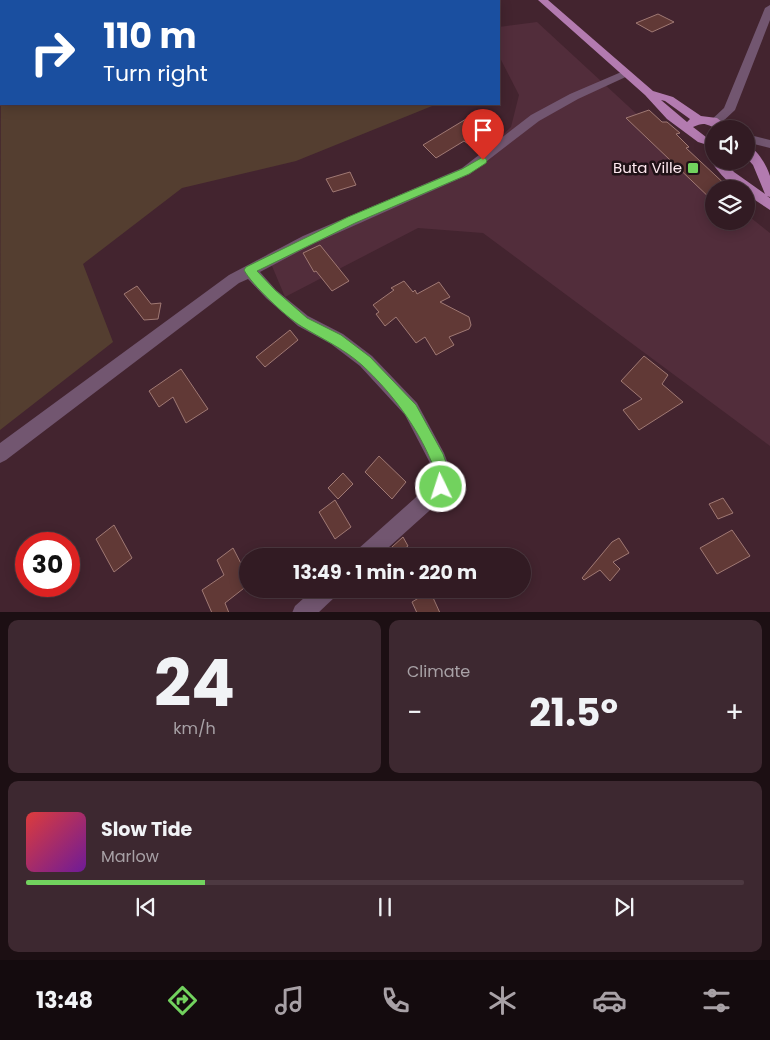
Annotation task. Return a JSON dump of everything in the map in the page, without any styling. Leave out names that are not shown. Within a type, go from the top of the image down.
[{"type":"main road","points":[[543,0],[649,93],[658,106],[690,130],[705,146]]},
{"type":"main road","points":[[649,93],[669,99],[698,119],[705,121]]},
{"type":"main road","points":[[690,130],[692,121],[698,119]]},
{"type":"main road","points":[[700,140],[705,141]]},
{"type":"main road","points":[[755,160],[770,192]]},
{"type":"main road","points":[[725,170],[770,205]]},
{"type":"street","points":[[723,120],[729,110],[770,8]]},
{"type":"street","points":[[0,454],[111,369],[250,270],[352,220],[466,171],[483,160],[507,138],[536,118],[578,94],[626,73]]},
{"type":"street","points":[[755,140],[770,144]]},
{"type":"street","points":[[250,270],[271,294],[303,322],[337,339],[366,361],[411,409],[438,459],[443,474],[441,487],[374,548]]},
{"type":"street","points":[[302,612],[318,598]]},
{"type":"shaded area","points":[[537,22],[708,180],[705,180],[705,230],[755,230],[755,221],[770,233],[770,446],[483,233],[418,228],[285,297],[267,254],[470,166],[511,127],[519,95],[500,58],[500,27]]},
{"type":"shaded area","points":[[1,105],[435,105],[296,161],[182,188],[83,264],[113,342],[0,430]]},
{"type":"building","points":[[658,14],[674,22],[652,32],[636,23]]},
{"type":"building","points":[[481,110],[499,119],[471,146],[464,141],[436,158],[423,145]]},
{"type":"building","name":"Buta Ville","points":[[649,110],[662,122],[667,122],[680,133],[676,134],[689,147],[686,148],[705,166],[705,170],[710,170],[720,180],[705,180],[705,193],[626,118]]},
{"type":"building","points":[[350,172],[356,185],[333,192],[326,179]]},
{"type":"building","points":[[320,245],[349,281],[332,291],[316,271],[314,272],[303,253]]},
{"type":"building","points":[[404,281],[417,294],[439,282],[450,297],[440,302],[469,317],[471,325],[469,329],[449,337],[454,345],[436,355],[425,337],[416,343],[396,317],[385,326],[376,314],[379,312],[373,305],[394,290],[391,288]]},
{"type":"building","points":[[137,286],[151,304],[161,303],[158,319],[144,320],[124,294]]},
{"type":"building","points":[[290,330],[298,340],[265,367],[256,357]]},
{"type":"building","points":[[644,356],[668,375],[662,384],[683,402],[639,430],[623,410],[642,399],[621,381]]},
{"type":"building","points":[[181,369],[208,409],[186,423],[173,397],[159,407],[149,391]]},
{"type":"building","points":[[379,456],[406,482],[392,499],[365,472]]},
{"type":"building","points":[[343,473],[353,484],[338,499],[328,488]]},
{"type":"building","points":[[723,498],[733,513],[718,519],[709,504]]},
{"type":"building","points":[[335,500],[351,527],[335,539],[319,512]]},
{"type":"building","points":[[114,525],[132,558],[114,572],[96,539]]},
{"type":"building","points":[[732,530],[750,556],[717,574],[700,548]]},
{"type":"building","points":[[403,537],[408,546],[405,548],[391,548]]},
{"type":"building","points":[[619,538],[629,553],[613,562],[620,569],[610,581],[600,570],[584,580],[582,578],[612,542]]},
{"type":"building","points":[[233,548],[239,560],[239,592],[225,603],[229,612],[212,612],[202,590],[224,575],[217,560]]},
{"type":"building","points":[[419,598],[433,598],[440,612],[417,612],[412,602]]},
{"type":"place","name":"Buta Ville","points":[[693,168]]},
{"type":"route","points":[[441,487],[443,474],[438,459],[411,409],[366,361],[337,339],[303,322],[271,294],[250,270],[308,240],[466,171],[483,160]]}]
